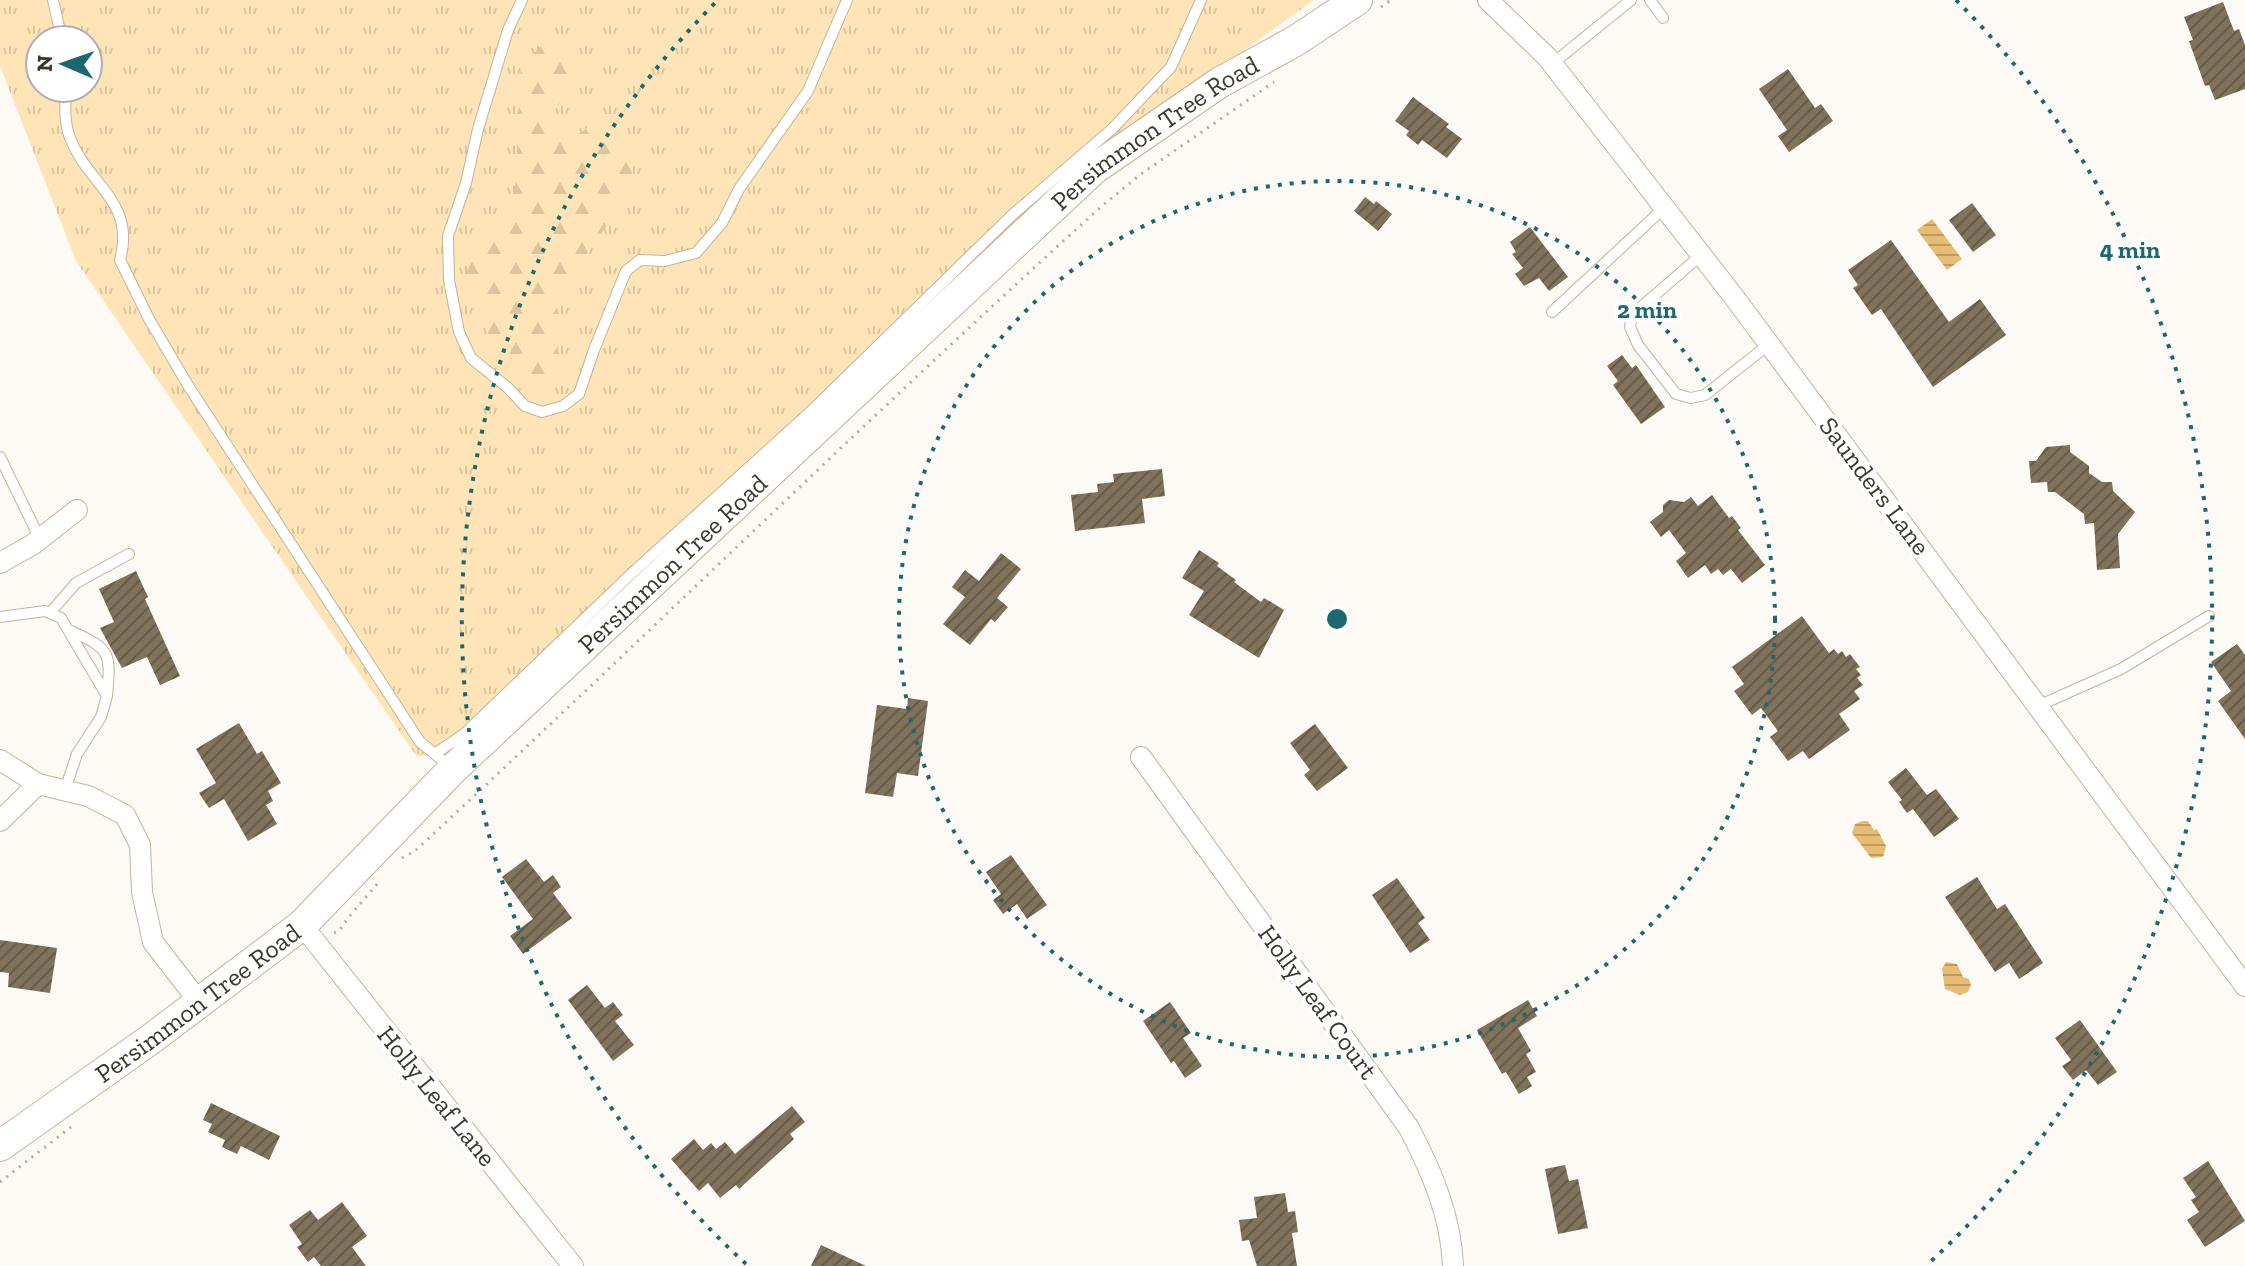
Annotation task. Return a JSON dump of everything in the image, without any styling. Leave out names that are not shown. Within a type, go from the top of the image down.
[{"type":"main road","name":"Persimmon Tree Road","points":[[0,1146],[200,1003],[309,935],[444,761],[1094,169],[1219,83],[1367,4]]},
{"type":"street","name":"Saunders Lane","points":[[1488,0],[1552,64],[1664,208],[2245,986]]},
{"type":"street","points":[[0,563],[40,539],[77,510]]},
{"type":"street","name":"Holly Leaf Court","points":[[1141,757],[1409,1128],[1434,1176],[1452,1242],[1453,1266]]},
{"type":"street","points":[[0,760],[38,784],[88,796],[125,815],[140,845],[142,892],[153,942],[200,1003]]},
{"type":"street","points":[[0,821],[38,784]]},
{"type":"street","name":"Holly Leaf Lane","points":[[309,935],[573,1266]]},
{"type":"lane","points":[[53,0],[58,24]]},
{"type":"lane","points":[[522,0],[508,30],[478,129],[466,183],[448,236],[449,280],[459,332],[471,358],[525,406],[542,412],[563,406],[579,394],[626,271],[640,260],[665,261],[696,253],[722,223],[739,189],[808,91],[847,0]]},
{"type":"lane","points":[[65,104],[70,138],[121,218],[126,238],[120,260],[149,319],[270,514],[411,730],[420,742],[444,761],[464,734],[630,575],[808,414],[1012,215],[1112,129],[1171,67],[1201,0]]},
{"type":"lane","points":[[1552,64],[1631,0]]},
{"type":"lane","points":[[1650,0],[1663,18]]},
{"type":"lane","points":[[1552,312],[1664,208]]},
{"type":"lane","points":[[1700,256],[1632,315],[1630,327],[1638,345],[1676,394],[1691,398],[1705,395],[1768,345]]},
{"type":"lane","points":[[0,457],[40,539]]},
{"type":"lane","points":[[50,613],[76,583],[129,554]]},
{"type":"lane","points":[[0,617],[45,611],[61,618],[107,696]]},
{"type":"lane","points":[[2038,706],[2121,669],[2209,616]]},
{"type":"lane","points":[[65,790],[77,754],[101,717],[107,696],[110,663],[99,644],[69,630]]},
{"type":"path","points":[[1367,4],[1391,0]]},
{"type":"path","points":[[394,862],[415,851],[1009,290],[1102,206],[1141,174],[1275,81]]},
{"type":"path","points":[[309,935],[339,931],[379,882]]},
{"type":"path","points":[[0,1182],[75,1125]]},
{"type":"green space","points":[[0,0],[1314,0],[1082,167],[461,752],[417,757],[76,261],[0,66]]},
{"type":"green space","points":[[542,45],[566,56],[574,79],[552,116],[569,141],[608,113],[623,140],[635,185],[556,298],[559,367],[541,381],[515,380],[493,355],[486,323],[467,277],[467,243],[494,226],[515,189],[521,66]]},
{"type":"shaded area","points":[[1932,219],[1962,259],[1947,270],[1917,230]]},
{"type":"shaded area","points":[[1868,821],[1874,830],[1877,829],[1886,846],[1883,857],[1871,858],[1852,833],[1855,824]]},
{"type":"shaded area","points":[[1946,962],[1957,964],[1963,977],[1969,979],[1971,985],[1968,992],[1960,995],[1945,989],[1942,969]]},
{"type":"building","points":[[2223,2],[2234,31],[2239,29],[2245,45],[2245,89],[2215,100],[2209,85],[2205,86],[2184,17]]},
{"type":"building","points":[[1788,69],[1815,108],[1821,104],[1833,121],[1789,152],[1778,136],[1787,130],[1759,89]]},
{"type":"building","points":[[1413,97],[1449,124],[1446,127],[1462,139],[1447,158],[1422,140],[1418,145],[1406,135],[1409,131],[1395,121]]},
{"type":"building","points":[[1365,197],[1374,204],[1376,201],[1392,214],[1378,231],[1354,211]]},
{"type":"building","points":[[1972,203],[1996,235],[1973,252],[1949,220]]},
{"type":"building","points":[[1530,227],[1568,277],[1549,291],[1539,278],[1524,286],[1515,274],[1523,268],[1512,254],[1516,252],[1510,242]]},
{"type":"building","points":[[1891,240],[1949,322],[1980,299],[2006,335],[1933,387],[1881,309],[1872,315],[1853,288],[1858,285],[1848,270]]},
{"type":"building","points":[[1622,355],[1632,368],[1636,365],[1665,407],[1641,424],[1613,385],[1618,381],[1607,366]]},
{"type":"building","points":[[2070,445],[2070,452],[2089,466],[2089,473],[2102,482],[2112,482],[2113,491],[2135,512],[2118,534],[2120,568],[2097,570],[2094,523],[2085,524],[2084,514],[2055,492],[2048,492],[2047,482],[2031,483],[2029,461],[2036,461],[2046,447]]},
{"type":"building","points":[[1162,469],[1165,496],[1142,499],[1145,523],[1075,531],[1071,495],[1098,492],[1097,484],[1114,482],[1113,474]]},
{"type":"building","points":[[1712,495],[1729,518],[1732,516],[1741,528],[1738,530],[1765,565],[1742,583],[1731,569],[1723,575],[1718,569],[1711,574],[1705,565],[1688,578],[1676,561],[1686,553],[1669,530],[1661,537],[1650,522],[1663,512],[1663,505],[1669,500],[1684,502],[1691,497],[1698,506]]},
{"type":"building","points":[[1199,550],[1219,563],[1217,566],[1236,580],[1234,582],[1261,602],[1264,598],[1284,610],[1259,658],[1189,615],[1204,591],[1182,578]]},
{"type":"building","points":[[1001,553],[1021,569],[997,598],[1008,607],[995,622],[991,619],[970,645],[943,624],[965,597],[952,587],[965,570],[979,581]]},
{"type":"building","points":[[136,571],[148,597],[145,599],[180,676],[160,685],[147,657],[122,668],[100,628],[114,622],[99,589]]},
{"type":"building","points":[[1802,616],[1829,653],[1834,649],[1838,654],[1842,651],[1846,657],[1850,654],[1860,667],[1856,669],[1861,675],[1857,678],[1863,685],[1854,691],[1860,699],[1839,714],[1850,730],[1809,759],[1803,751],[1788,761],[1770,737],[1778,731],[1761,708],[1752,715],[1734,691],[1744,684],[1732,667]]},
{"type":"building","points":[[2237,644],[2245,655],[2245,739],[2218,701],[2231,691],[2211,662]]},
{"type":"building","points":[[908,698],[928,701],[918,776],[897,773],[893,797],[865,793],[877,705],[907,709]]},
{"type":"building","points":[[239,723],[257,754],[262,751],[281,783],[268,791],[273,801],[266,805],[277,824],[248,841],[224,799],[209,808],[199,793],[216,783],[196,749]]},
{"type":"building","points":[[1315,724],[1348,768],[1317,791],[1304,775],[1310,770],[1290,743]]},
{"type":"building","points":[[1906,768],[1927,795],[1936,789],[1959,819],[1934,837],[1913,809],[1907,813],[1899,802],[1902,800],[1888,782]]},
{"type":"building","points":[[1011,855],[1047,905],[1027,919],[1017,904],[1003,914],[993,900],[1001,894],[986,872]]},
{"type":"building","points":[[526,859],[544,882],[553,875],[561,887],[553,893],[572,918],[523,954],[510,936],[533,919],[502,877]]},
{"type":"building","points":[[1977,877],[1997,909],[2005,904],[2043,963],[2019,979],[2009,963],[1995,972],[1945,897]]},
{"type":"building","points":[[1397,878],[1425,918],[1418,923],[1430,940],[1410,953],[1372,895]]},
{"type":"building","points":[[0,940],[57,948],[50,993],[8,987],[9,973],[0,972]]},
{"type":"building","points":[[587,985],[605,1008],[613,1002],[623,1015],[615,1021],[634,1045],[613,1061],[568,1000]]},
{"type":"building","points":[[1528,1000],[1537,1016],[1518,1028],[1531,1051],[1526,1054],[1536,1072],[1527,1077],[1532,1086],[1519,1094],[1506,1072],[1502,1074],[1477,1030]]},
{"type":"building","points":[[1170,1002],[1191,1033],[1183,1038],[1202,1066],[1185,1078],[1143,1021]]},
{"type":"building","points":[[2080,1020],[2117,1072],[2098,1085],[2086,1070],[2073,1080],[2062,1066],[2071,1060],[2055,1038]]},
{"type":"building","points":[[211,1103],[280,1136],[269,1160],[241,1146],[237,1154],[222,1147],[225,1140],[208,1132],[212,1124],[203,1120]]},
{"type":"building","points":[[792,1106],[805,1122],[790,1134],[794,1139],[739,1189],[736,1185],[720,1198],[708,1183],[699,1191],[671,1159],[694,1139],[703,1150],[711,1143],[716,1149],[725,1142],[735,1154]]},
{"type":"building","points":[[2208,1161],[2245,1221],[2205,1247],[2187,1220],[2199,1212],[2191,1200],[2196,1197],[2183,1178]]},
{"type":"building","points":[[1565,1165],[1569,1181],[1578,1179],[1588,1228],[1558,1234],[1545,1169]]},
{"type":"building","points":[[1285,1193],[1288,1212],[1295,1211],[1298,1232],[1292,1233],[1297,1266],[1257,1266],[1249,1240],[1242,1241],[1239,1220],[1257,1218],[1254,1197]]},
{"type":"building","points":[[342,1202],[367,1236],[352,1247],[366,1266],[321,1266],[314,1257],[308,1262],[297,1247],[302,1244],[289,1225],[310,1210],[318,1220]]},
{"type":"building","points":[[821,1245],[866,1266],[811,1266]]}]
